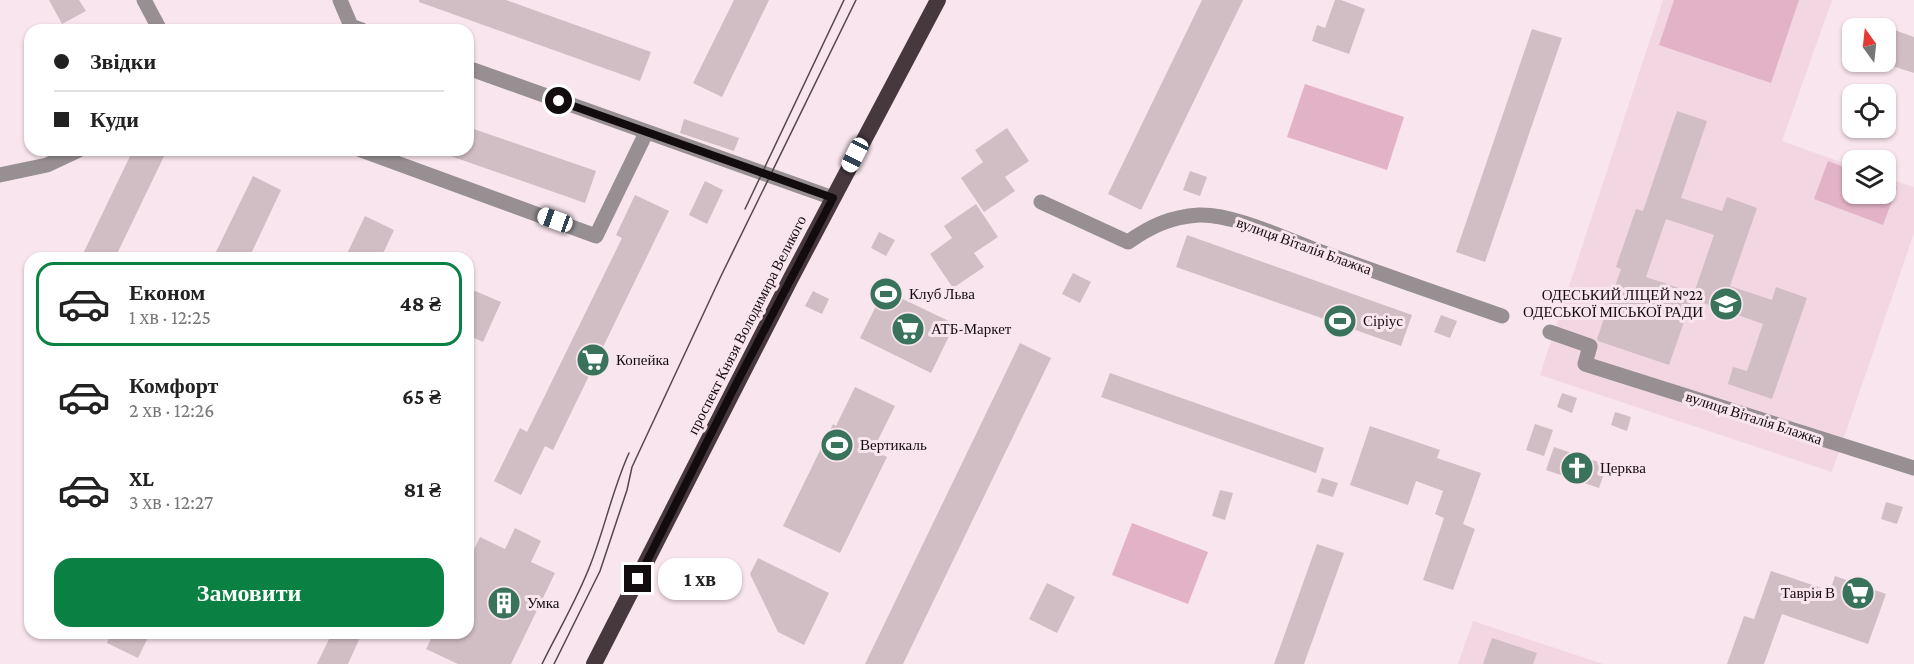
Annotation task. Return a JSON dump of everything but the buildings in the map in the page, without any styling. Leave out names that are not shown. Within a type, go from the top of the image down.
[{"type":"highway","name":"проспект Князя Володимира Великого","points":[[594,664],[732,392],[938,0]]},
{"type":"street","points":[[144,0],[157,24]]},
{"type":"street","points":[[340,0],[350,24]]},
{"type":"street","points":[[474,70],[833,198]]},
{"type":"street","points":[[377,156],[597,236],[646,133]]},
{"type":"street","points":[[0,176],[47,165],[66,156]]},
{"type":"street","name":"вулиця Віталія Блажка","points":[[1041,202],[1128,242],[1150,227],[1175,218],[1202,215],[1238,221],[1502,316]]},
{"type":"street","name":"вулиця Віталія Блажка","points":[[1550,332],[1590,346],[1585,364],[1914,468]]},
{"type":"shaded area","name":"ОДЕСЬКИЙ ЛІЦЕЙ №22 ОДЕСЬКОЇ МІСЬКОЇ РАДИ","points":[[1663,0],[1832,0],[1782,141],[1842,162],[1842,204],[1896,204],[1896,181],[1914,187],[1914,233],[1832,472],[1540,375]]},
{"type":"shaded area","points":[[1674,0],[1799,0],[1771,83],[1659,45]]},
{"type":"shaded area","points":[[1305,84],[1404,117],[1387,170],[1287,137]]},
{"type":"shaded area","points":[[1828,161],[1842,166],[1842,204],[1891,204],[1883,225],[1814,199]]},
{"type":"shaded area","points":[[1132,523],[1208,552],[1188,604],[1112,575]]},
{"type":"shaded area","points":[[1473,621],[1603,664],[1458,664]]},
{"type":"tram line","points":[[745,209],[844,0]]},
{"type":"tram line","points":[[554,664],[600,571],[627,490],[632,467],[721,276],[856,0]]},
{"type":"tram line","points":[[542,664],[586,576],[629,453]]},
{"type":"place","name":"Клуб Льва","points":[[886,294]]},
{"type":"place","name":"ОДЕСЬКИЙ ЛІЦЕЙ №22 ОДЕСЬКОЇ МІСЬКОЇ РАДИ","points":[[1726,304]]},
{"type":"place","name":"Сіріус","points":[[1340,321]]},
{"type":"place","name":"АТБ-Маркет","points":[[908,329]]},
{"type":"place","name":"Копейка","points":[[593,360]]},
{"type":"place","name":"Вертикаль","points":[[837,445]]},
{"type":"place","name":"Церква","points":[[1577,468]]},
{"type":"place","name":"Таврія В","points":[[1858,593]]},
{"type":"place","name":"Умка","points":[[504,603]]},
{"type":"route","points":[[559,101],[833,198],[790,278],[638,579]]}]
